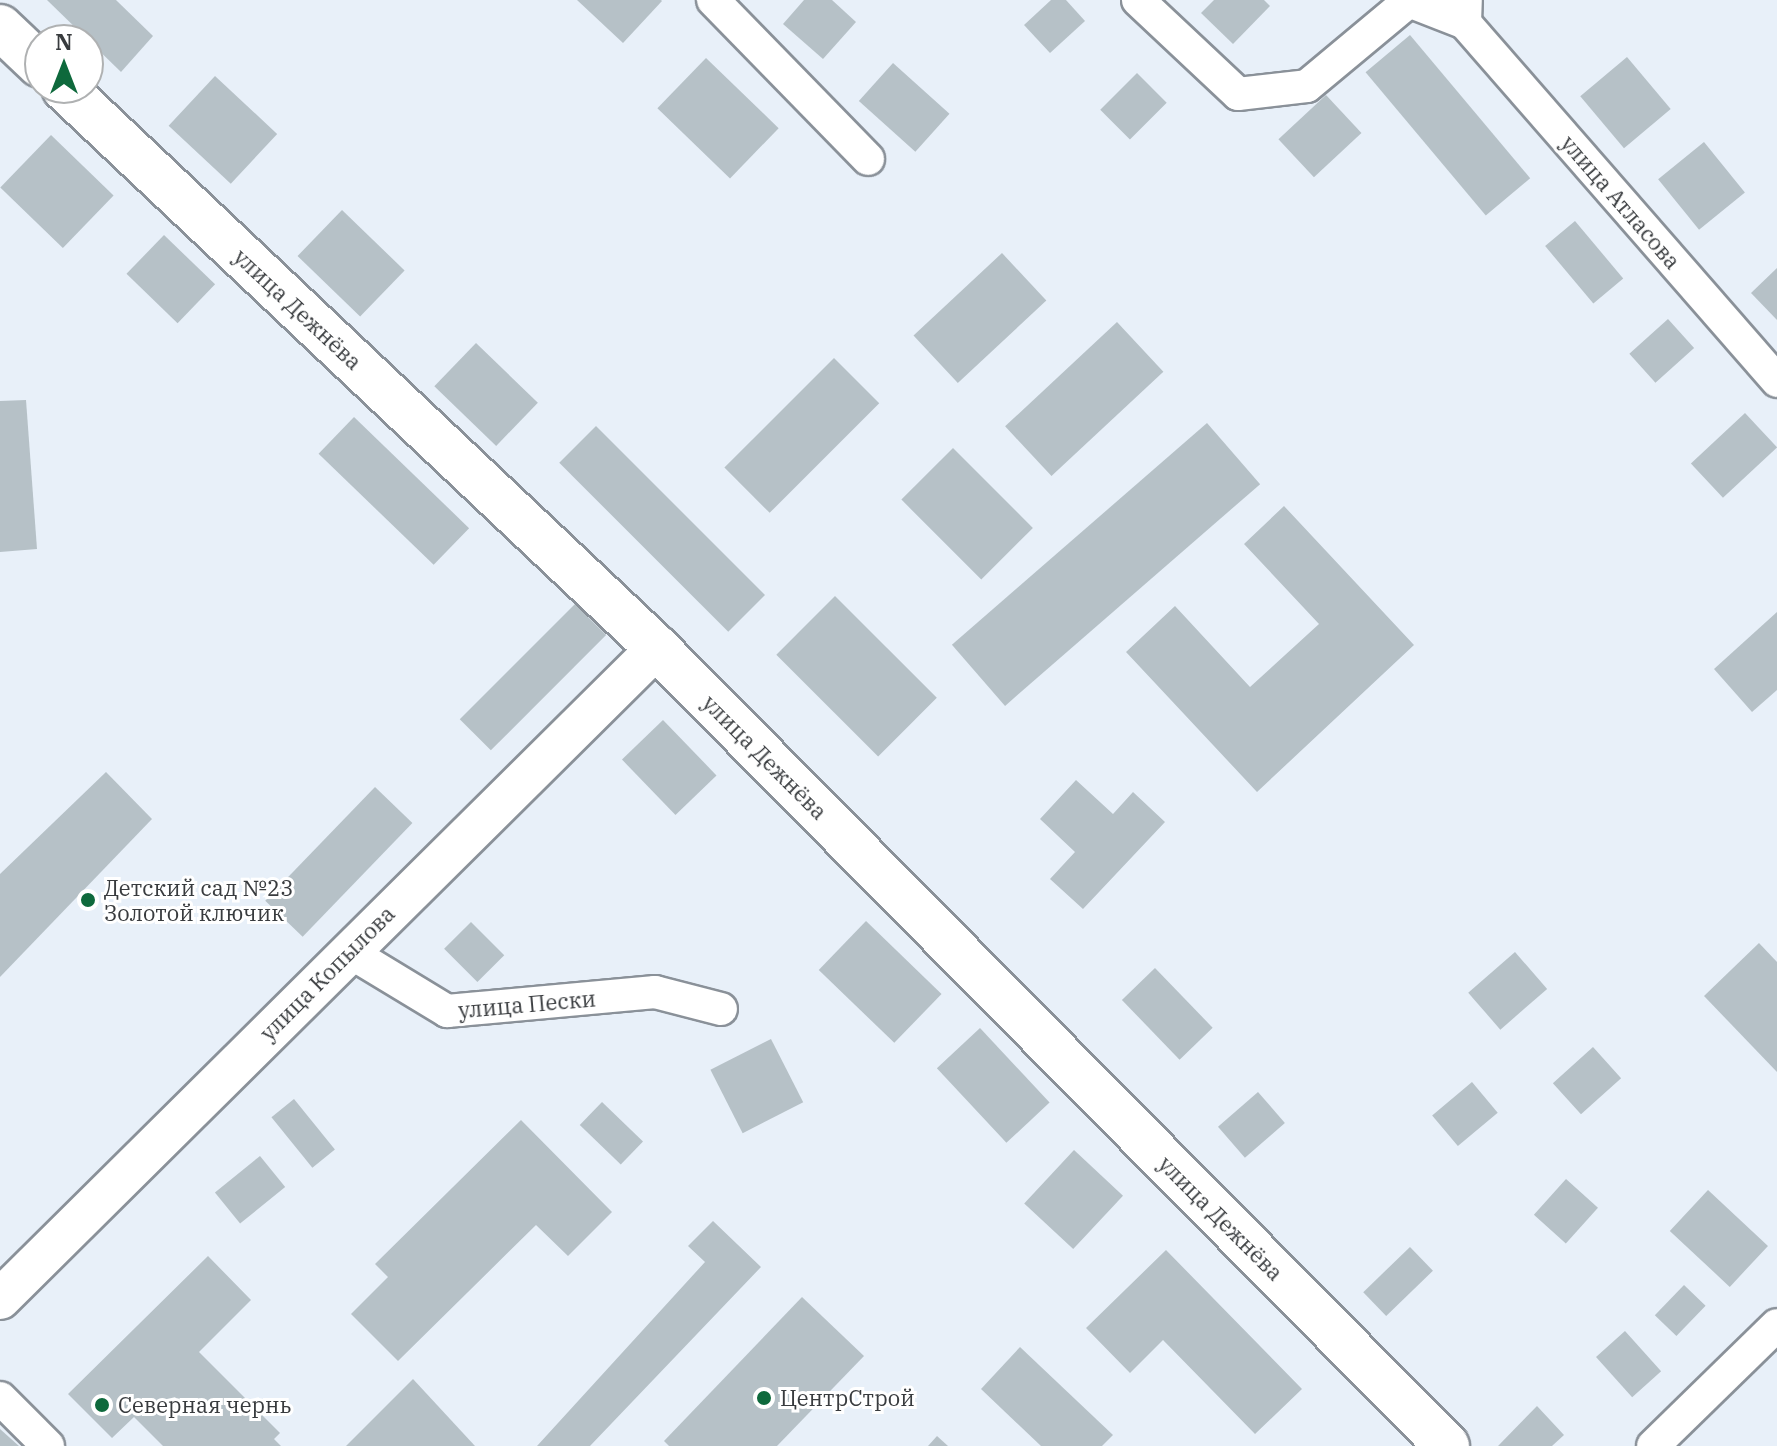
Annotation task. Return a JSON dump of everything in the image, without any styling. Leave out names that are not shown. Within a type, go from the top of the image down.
[{"type":"main road","points":[[0,27],[24,50]]},
{"type":"main road","name":"улица Дежнёва","points":[[81,104],[657,648],[1447,1446]]},
{"type":"street","points":[[713,0],[868,159]]},
{"type":"street","points":[[1138,0],[1165,29],[1238,94],[1307,86],[1409,1],[1465,11]]},
{"type":"street","name":"улица Атласова","points":[[1465,11],[1777,381]]},
{"type":"street","name":"улица Копылова","points":[[0,1299],[657,648]]},
{"type":"street","name":"улица Пески","points":[[348,951],[447,1011],[655,992],[721,1009]]},
{"type":"street","points":[[1653,1446],[1777,1325]]},
{"type":"street","points":[[0,1398],[48,1446]]},
{"type":"building","points":[[47,0],[116,0],[153,36],[121,72],[104,55],[104,24],[72,24]]},
{"type":"building","points":[[577,0],[661,0],[662,1],[623,43]]},
{"type":"building","points":[[804,0],[832,0],[856,22],[823,59],[783,24]]},
{"type":"building","points":[[1051,0],[1066,0],[1085,21],[1050,53],[1024,25]]},
{"type":"building","points":[[1214,0],[1264,0],[1270,6],[1233,44],[1201,13]]},
{"type":"building","points":[[1410,35],[1530,178],[1486,216],[1366,72]]},
{"type":"building","points":[[1627,57],[1671,109],[1624,148],[1580,96]]},
{"type":"building","points":[[706,58],[779,128],[730,179],[657,108]]},
{"type":"building","points":[[893,63],[949,114],[915,152],[859,101]]},
{"type":"building","points":[[1137,73],[1167,103],[1130,139],[1100,110]]},
{"type":"building","points":[[215,76],[277,134],[231,184],[169,126]]},
{"type":"building","points":[[1326,95],[1361,133],[1314,177],[1278,139]]},
{"type":"building","points":[[51,135],[114,195],[63,248],[0,188]]},
{"type":"building","points":[[1704,142],[1745,193],[1699,230],[1658,179]]},
{"type":"building","points":[[342,210],[405,270],[360,316],[298,256]]},
{"type":"building","points":[[1575,221],[1623,278],[1593,304],[1545,246]]},
{"type":"building","points":[[164,235],[215,284],[178,323],[126,274]]},
{"type":"building","points":[[1002,253],[1046,301],[958,383],[914,336]]},
{"type":"building","points":[[1777,268],[1777,320],[1751,293]]},
{"type":"building","points":[[1668,319],[1694,348],[1655,383],[1629,354]]},
{"type":"building","points":[[1117,322],[1163,372],[1051,476],[1005,426]]},
{"type":"building","points":[[476,343],[538,403],[496,446],[434,386]]},
{"type":"building","points":[[834,358],[879,403],[770,513],[724,468]]},
{"type":"building","points":[[26,400],[37,549],[0,552],[0,401]]},
{"type":"building","points":[[1745,413],[1777,447],[1723,498],[1691,463]]},
{"type":"building","points":[[354,417],[469,528],[434,565],[319,454]]},
{"type":"building","points":[[1207,423],[1260,484],[1005,706],[952,645]]},
{"type":"building","points":[[596,426],[765,595],[728,632],[559,463]]},
{"type":"building","points":[[953,448],[1033,528],[981,580],[901,500]]},
{"type":"building","points":[[1284,506],[1414,645],[1257,792],[1126,652],[1175,606],[1250,687],[1319,624],[1244,544]]},
{"type":"building","points":[[835,596],[937,698],[878,757],[776,655]]},
{"type":"building","points":[[575,604],[606,635],[491,750],[460,719]]},
{"type":"building","points":[[1777,612],[1777,690],[1752,712],[1714,669]]},
{"type":"building","points":[[663,720],[716,775],[675,815],[622,760]]},
{"type":"building","points":[[106,772],[152,819],[0,977],[0,874]]},
{"type":"building","points":[[1076,780],[1113,814],[1133,792],[1165,822],[1083,909],[1050,879],[1075,852],[1040,819]]},
{"type":"building","points":[[375,787],[412,823],[303,937],[265,901]]},
{"type":"building","points":[[866,921],[942,994],[894,1043],[819,970]]},
{"type":"building","points":[[471,922],[504,955],[477,982],[444,949]]},
{"type":"building","points":[[1759,943],[1777,962],[1777,1072],[1704,996]]},
{"type":"building","points":[[1515,952],[1547,989],[1500,1030],[1468,993]]},
{"type":"building","points":[[1155,968],[1213,1028],[1180,1060],[1122,1000]]},
{"type":"building","points":[[980,1028],[1050,1103],[1006,1143],[937,1068]]},
{"type":"building","points":[[771,1039],[803,1102],[743,1133],[710,1070]]},
{"type":"building","points":[[1593,1047],[1621,1078],[1581,1114],[1553,1083]]},
{"type":"building","points":[[1472,1082],[1498,1113],[1458,1146],[1432,1115]]},
{"type":"building","points":[[1258,1092],[1285,1123],[1245,1158],[1218,1127]]},
{"type":"building","points":[[294,1099],[335,1150],[312,1168],[271,1117]]},
{"type":"building","points":[[602,1102],[643,1142],[621,1165],[580,1125]]},
{"type":"building","points":[[521,1120],[612,1212],[568,1256],[536,1225],[398,1361],[351,1314],[388,1277],[375,1264]]},
{"type":"building","points":[[1074,1150],[1123,1196],[1073,1249],[1024,1203]]},
{"type":"building","points":[[260,1156],[285,1187],[240,1224],[215,1193]]},
{"type":"building","points":[[1566,1179],[1598,1208],[1566,1243],[1534,1215]]},
{"type":"building","points":[[1708,1190],[1768,1246],[1730,1287],[1670,1231]]},
{"type":"building","points":[[713,1221],[761,1267],[590,1446],[537,1446],[705,1262],[688,1246]]},
{"type":"building","points":[[1410,1247],[1433,1271],[1386,1316],[1363,1292]]},
{"type":"building","points":[[1166,1250],[1302,1389],[1255,1434],[1163,1340],[1130,1373],[1086,1328]]},
{"type":"building","points":[[208,1256],[251,1300],[199,1352],[280,1433],[274,1439],[281,1446],[163,1446],[134,1417],[112,1438],[68,1394]]},
{"type":"building","points":[[1684,1285],[1706,1306],[1676,1336],[1655,1315]]},
{"type":"building","name":"ЦентрСтрой","points":[[802,1297],[864,1356],[777,1446],[669,1446],[664,1441]]},
{"type":"building","points":[[1625,1331],[1661,1371],[1632,1397],[1596,1357]]},
{"type":"building","points":[[1020,1347],[1113,1435],[1102,1446],[1041,1446],[981,1389]]},
{"type":"building","points":[[413,1379],[475,1446],[346,1446]]},
{"type":"building","points":[[1537,1406],[1564,1435],[1552,1446],[1498,1446]]},
{"type":"building","points":[[0,1429],[19,1446],[0,1446]]},
{"type":"building","points":[[937,1436],[948,1446],[928,1446]]},
{"type":"place","name":"Детский сад №23 Золотой ключик","points":[[88,900]]},
{"type":"place","name":"ЦентрСтрой","points":[[764,1398]]},
{"type":"place","name":"Северная чернь","points":[[102,1405]]}]
